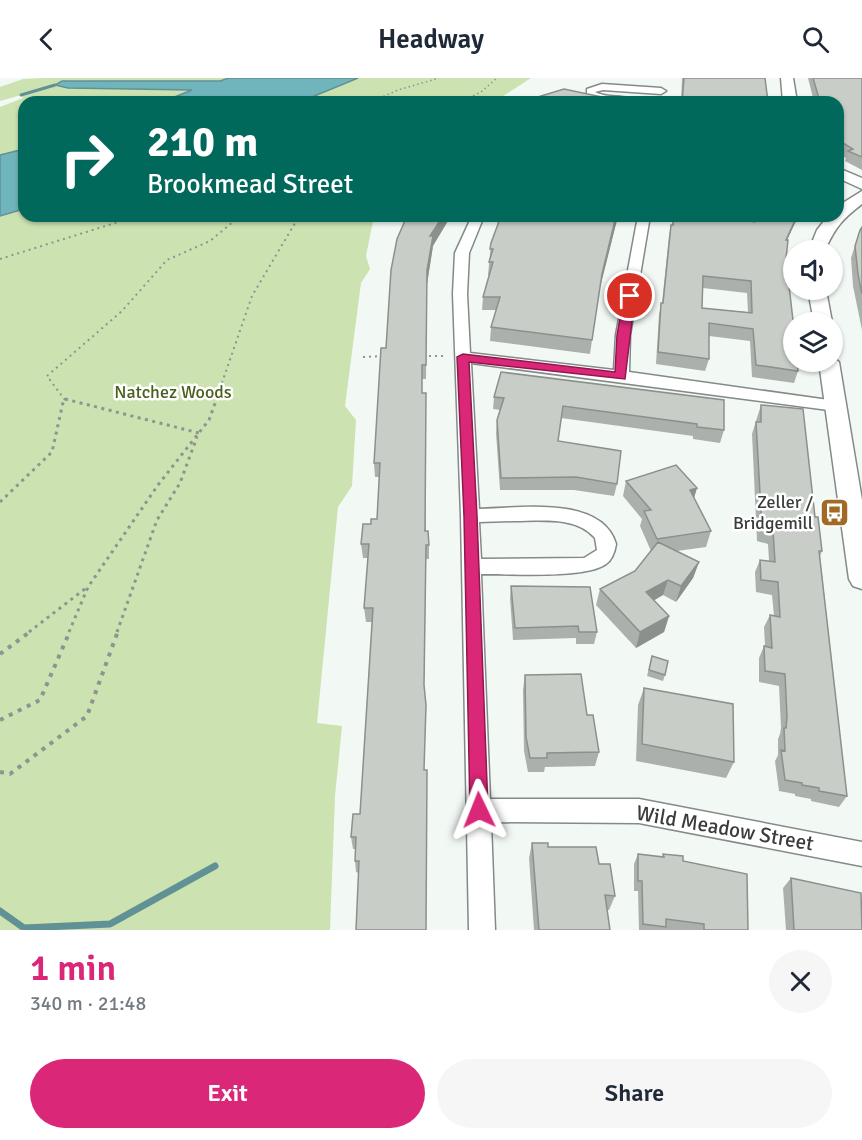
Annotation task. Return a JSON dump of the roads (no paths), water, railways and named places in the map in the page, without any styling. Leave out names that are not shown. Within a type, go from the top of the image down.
[{"type":"street","points":[[660,96],[662,78]]},
{"type":"street","points":[[787,78],[789,96]]},
{"type":"street","points":[[593,96],[590,91],[602,87],[654,96]]},
{"type":"street","points":[[844,175],[862,184]]},
{"type":"street","points":[[844,210],[862,196]]},
{"type":"street","points":[[475,222],[466,240],[461,266],[471,516],[482,930]]},
{"type":"street","points":[[621,376],[623,335],[643,222]]},
{"type":"street","points":[[821,240],[832,222]]},
{"type":"street","points":[[463,357],[836,406]]},
{"type":"street","points":[[831,372],[861,569]]},
{"type":"street","points":[[471,516],[569,516],[588,521],[600,530],[606,540],[606,551],[599,559],[585,565],[471,567]]},
{"type":"street","name":"Wild Meadow Street","points":[[479,810],[639,811],[862,854]]},
{"type":"water","points":[[229,78],[358,78],[314,96],[177,96],[192,90],[68,88],[55,85],[62,81],[220,81]]},
{"type":"water","points":[[18,150],[18,211],[0,216],[0,155]]},
{"type":"waterway","points":[[21,95],[55,85]]},
{"type":"waterway","points":[[0,911],[24,928],[110,924],[215,866]]},
{"type":"place","name":"Zeller / Bridgemill","points":[[834,512]]},
{"type":"park label","name":"Natchez Woods","points":[[173,392]]}]
